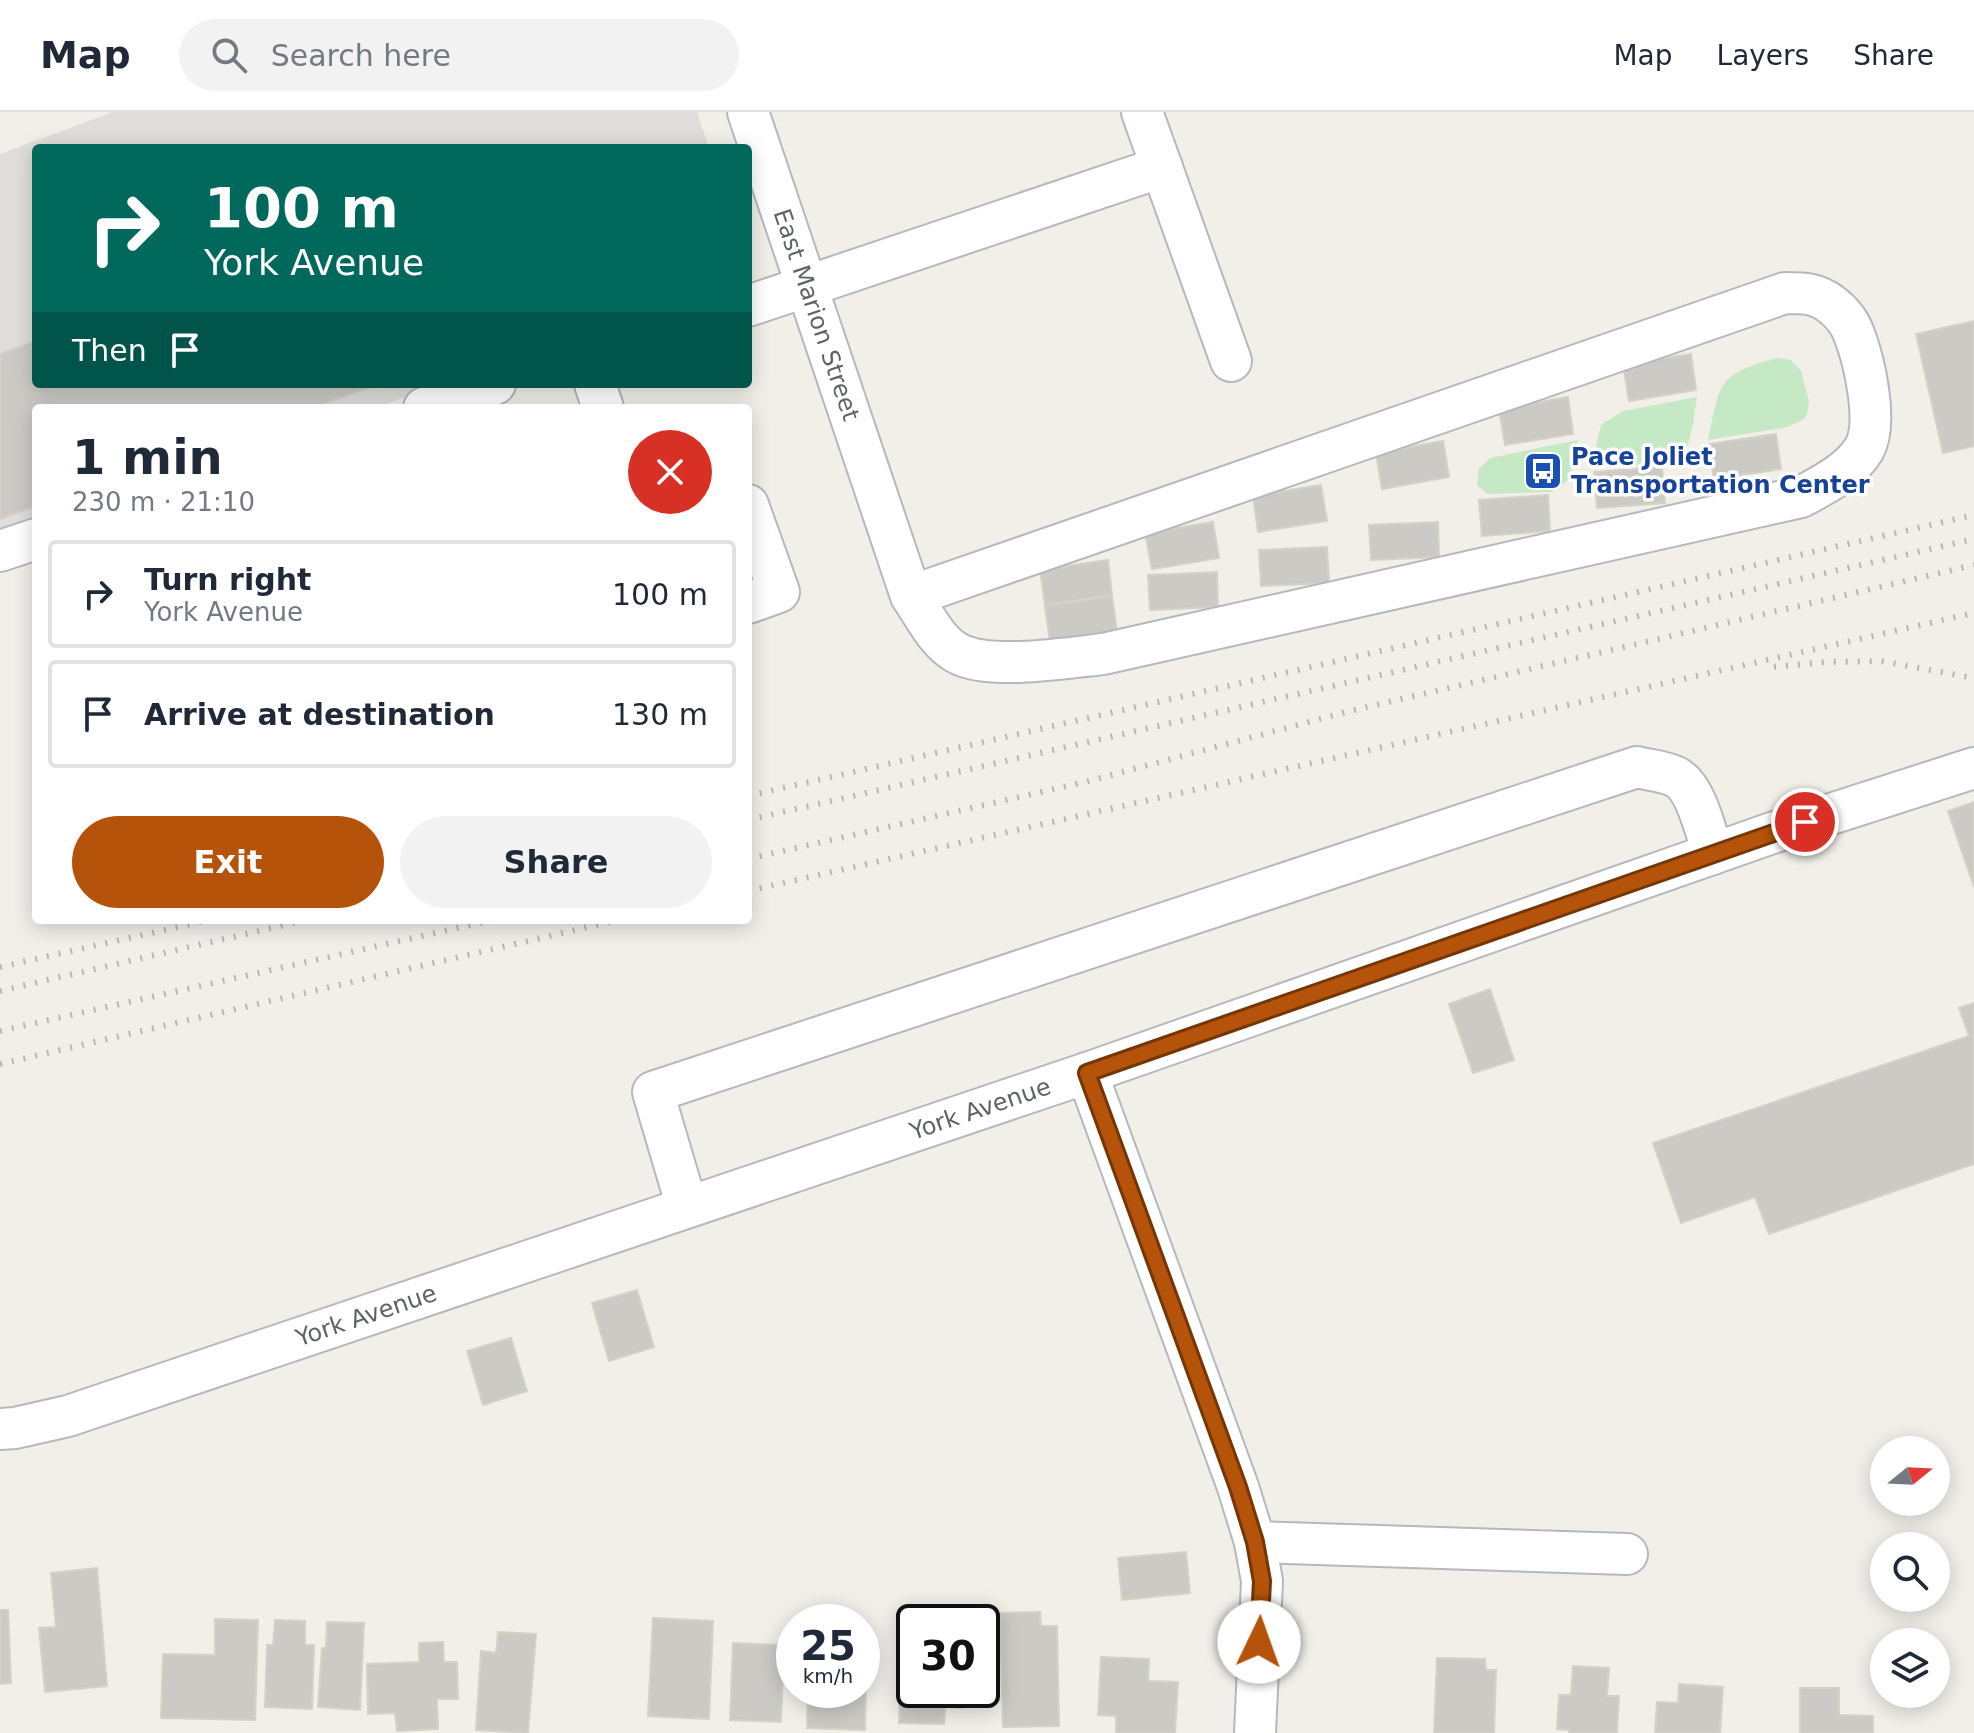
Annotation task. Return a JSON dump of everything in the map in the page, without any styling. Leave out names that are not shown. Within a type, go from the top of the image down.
[{"type":"street","name":"East Marion Street","points":[[748,112],[911,596],[939,638],[959,654],[981,659],[1007,661],[1103,654],[1801,497],[1831,480],[1865,448],[1871,426],[1862,365],[1853,332],[1844,317],[1810,293],[1785,293],[911,596]]},
{"type":"street","points":[[1142,112],[1231,361]]},
{"type":"street","points":[[752,305],[1162,167]]},
{"type":"street","points":[[436,404],[483,388]]},
{"type":"street","points":[[752,516],[779,592],[752,602]]},
{"type":"street","points":[[0,551],[32,540]]},
{"type":"street","points":[[687,1207],[653,1092],[1637,767],[1677,776],[1688,788],[1713,854]]},
{"type":"street","name":"York Avenue","points":[[0,1429],[68,1416],[1087,1073],[1968,768]]},
{"type":"street","points":[[1087,1073],[1238,1487],[1255,1542],[1262,1581],[1255,1733]]},
{"type":"street","points":[[1255,1542],[1627,1554]]},
{"type":"shaded area","points":[[113,112],[697,112],[708,144],[32,144],[32,388],[433,388],[386,404],[32,404],[32,524],[0,535],[0,154]]},
{"type":"green space","points":[[1778,358],[1791,360],[1801,371],[1809,401],[1804,419],[1788,427],[1708,440],[1725,383],[1743,369]]},
{"type":"green space","points":[[1697,397],[1689,441],[1681,454],[1658,463],[1591,468],[1601,425],[1623,411]]},
{"type":"green space","points":[[1578,440],[1569,479],[1551,492],[1488,494],[1477,485],[1479,469],[1490,458]]},
{"type":"building","points":[[1974,321],[1974,446],[1943,453],[1916,334]]},
{"type":"building","points":[[32,342],[32,388],[369,388],[323,404],[32,404],[32,507],[0,519],[0,354]]},
{"type":"building","points":[[1691,354],[1696,390],[1629,401],[1623,365]]},
{"type":"building","points":[[1568,397],[1573,434],[1505,445],[1499,409]]},
{"type":"building","points":[[1776,434],[1781,469],[1714,479],[1709,444]]},
{"type":"building","points":[[1443,441],[1449,477],[1382,489],[1376,453]]},
{"type":"building","points":[[1662,467],[1665,503],[1597,508],[1594,472]]},
{"type":"building","points":[[1321,485],[1327,521],[1258,532],[1253,496]]},
{"type":"building","points":[[1548,495],[1550,531],[1482,536],[1479,500]]},
{"type":"building","points":[[1213,522],[1219,558],[1152,569],[1145,533]]},
{"type":"building","points":[[1438,522],[1439,557],[1371,560],[1369,525]]},
{"type":"building","points":[[1327,547],[1329,583],[1261,586],[1259,550]]},
{"type":"building","points":[[1108,560],[1112,595],[1045,605],[1040,570]]},
{"type":"building","points":[[1217,572],[1218,607],[1150,610],[1148,575]]},
{"type":"building","points":[[1112,596],[1117,631],[1050,641],[1045,606]]},
{"type":"building","points":[[1974,802],[1974,887],[1948,811]]},
{"type":"building","points":[[1490,989],[1514,1060],[1473,1073],[1449,1004]]},
{"type":"building","points":[[1974,1003],[1974,1164],[1769,1234],[1755,1197],[1681,1223],[1653,1143],[1969,1036],[1959,1008]]},
{"type":"building","points":[[637,1290],[654,1347],[609,1361],[592,1303]]},
{"type":"building","points":[[511,1338],[527,1391],[483,1405],[467,1351]]},
{"type":"building","points":[[1186,1552],[1190,1593],[1122,1600],[1118,1558]]},
{"type":"building","points":[[97,1568],[107,1686],[45,1692],[39,1628],[56,1627],[51,1573]]},
{"type":"building","points":[[0,1610],[8,1610],[11,1683],[0,1684]]},
{"type":"building","points":[[1040,1612],[1041,1626],[1057,1626],[1059,1726],[1003,1727],[1000,1613]]},
{"type":"building","points":[[653,1618],[713,1621],[709,1719],[648,1716]]},
{"type":"building","points":[[215,1619],[258,1620],[255,1720],[161,1718],[163,1654],[215,1655]]},
{"type":"building","points":[[275,1620],[305,1621],[305,1645],[314,1645],[312,1709],[265,1707],[267,1645],[273,1645]]},
{"type":"building","points":[[327,1622],[364,1623],[360,1710],[318,1707]]},
{"type":"building","points":[[498,1632],[536,1634],[528,1733],[476,1730],[481,1651],[496,1653]]},
{"type":"building","points":[[443,1642],[444,1662],[457,1662],[458,1699],[437,1699],[438,1729],[397,1731],[395,1713],[368,1714],[367,1664],[419,1662],[419,1643]]},
{"type":"building","points":[[733,1643],[776,1645],[776,1708],[782,1708],[781,1722],[730,1720]]},
{"type":"building","points":[[1101,1657],[1149,1659],[1148,1681],[1178,1682],[1175,1733],[1116,1733],[1116,1716],[1098,1715]]},
{"type":"building","points":[[1437,1658],[1485,1659],[1486,1670],[1496,1670],[1494,1733],[1434,1733]]},
{"type":"building","points":[[1573,1666],[1609,1668],[1607,1696],[1619,1696],[1617,1733],[1569,1733],[1569,1730],[1557,1729],[1559,1695],[1571,1695]]},
{"type":"building","points":[[1679,1684],[1723,1687],[1720,1733],[1655,1733],[1657,1702],[1678,1703]]},
{"type":"building","points":[[1800,1688],[1839,1688],[1839,1715],[1873,1716],[1873,1733],[1800,1733]]},
{"type":"building","points":[[808,1708],[865,1708],[865,1730],[807,1728]]},
{"type":"building","points":[[899,1708],[945,1708],[944,1724],[899,1723]]},
{"type":"railway","points":[[752,795],[1974,515]]},
{"type":"railway","points":[[752,819],[1974,539]]},
{"type":"railway","points":[[752,858],[1089,781],[1346,712],[1974,565]]},
{"type":"railway","points":[[752,890],[1974,613]]},
{"type":"railway","points":[[1774,667],[1881,661],[1974,678]]},
{"type":"railway","points":[[0,967],[191,924]]},
{"type":"railway","points":[[0,991],[289,924]]},
{"type":"railway","points":[[0,1031],[475,924]]},
{"type":"railway","points":[[0,1064],[601,924]]},
{"type":"place","name":"Pace Joliet Transportation Center","points":[[1543,471]]},
{"type":"route","points":[[1259,1642],[1262,1581],[1255,1542],[1238,1487],[1087,1073],[1805,822]]}]
